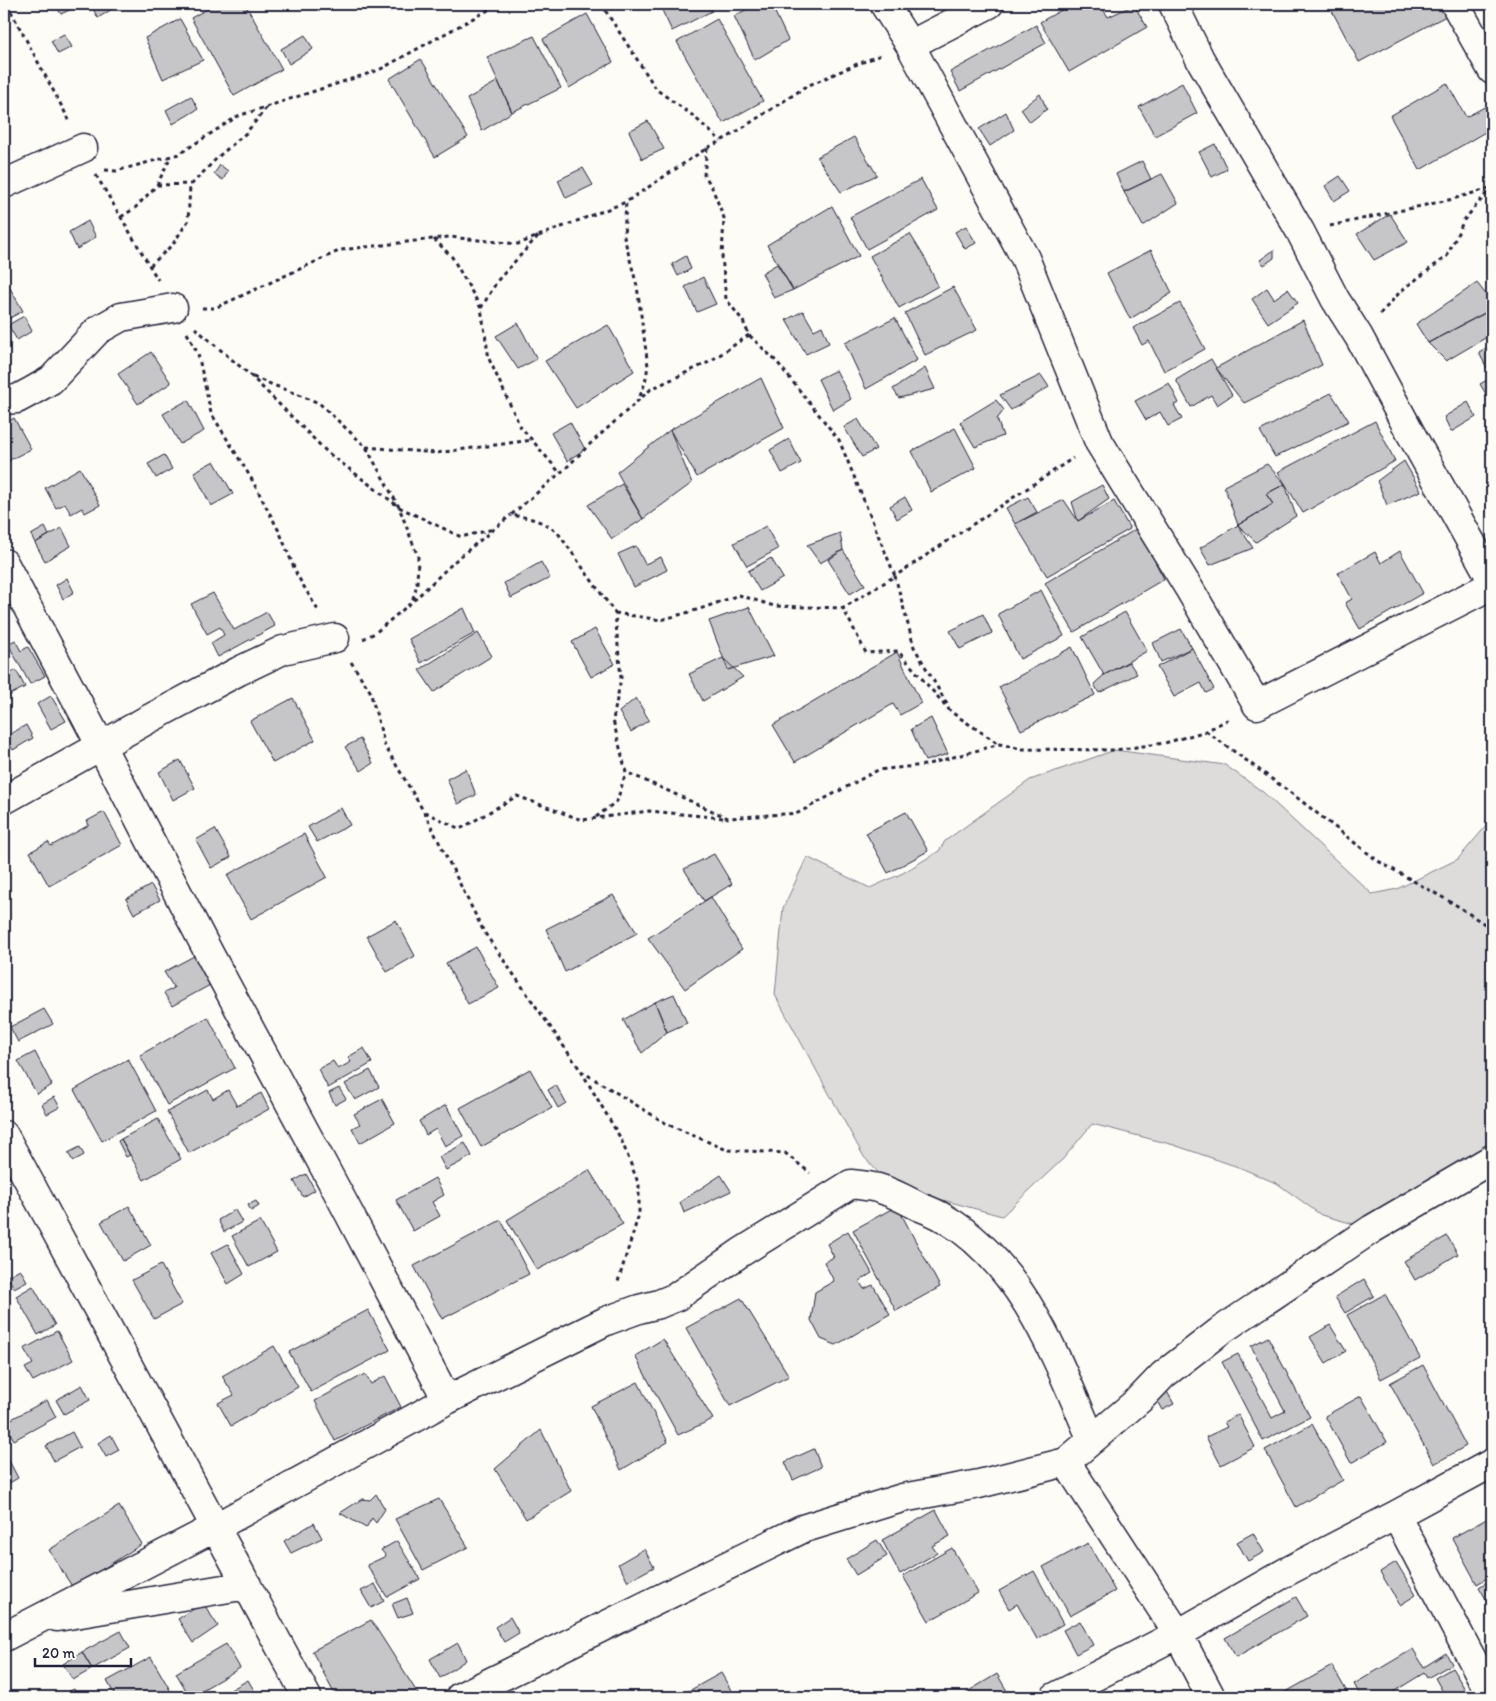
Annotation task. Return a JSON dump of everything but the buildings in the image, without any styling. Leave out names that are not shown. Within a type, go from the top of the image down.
[{"type":"street","points":[[884,4],[910,45],[1025,258],[1099,442],[1190,590],[1257,705],[1492,585]]},
{"type":"street","points":[[910,45],[989,4]]},
{"type":"street","points":[[1174,4],[1200,59],[1300,231],[1335,299],[1360,337],[1410,434],[1492,580]]},
{"type":"street","points":[[1454,4],[1492,70]]},
{"type":"street","points":[[4,184],[83,148]]},
{"type":"street","points":[[4,400],[17,399],[51,380],[98,330],[121,317],[182,316]]},
{"type":"street","points":[[4,563],[102,746],[210,955],[448,1400]]},
{"type":"street","points":[[4,800],[204,689],[283,650],[336,638]]},
{"type":"street","points":[[4,1135],[307,1697]]},
{"type":"street","points":[[460,1697],[802,1529],[902,1498],[979,1484],[1066,1462],[1140,1398],[1163,1375],[1220,1331],[1372,1230],[1492,1159]]},
{"type":"street","points":[[4,1637],[216,1527],[448,1400],[606,1321],[676,1297],[740,1253],[851,1184],[878,1188],[944,1218],[987,1252],[1011,1280],[1032,1311],[1058,1361],[1092,1440]]},
{"type":"street","points":[[1066,1462],[1178,1634],[1211,1697]]},
{"type":"street","points":[[1055,1697],[1178,1634],[1286,1572],[1492,1463]]},
{"type":"street","points":[[1396,1515],[1492,1697]]},
{"type":"street","points":[[38,1619],[78,1615],[247,1585]]},
{"type":"path","points":[[100,169],[116,171],[179,154],[238,116],[379,70],[499,4]]},
{"type":"path","points":[[602,4],[657,90],[692,115],[721,141]]},
{"type":"path","points":[[182,316],[215,308],[341,250],[449,238],[518,244],[626,202],[707,148],[807,86],[854,65],[910,45]]},
{"type":"path","points":[[150,266],[173,244],[188,221],[190,186],[219,156],[246,133],[267,106]]},
{"type":"path","points":[[707,148],[704,175],[711,185],[724,218],[722,256],[726,299],[743,321],[749,335],[777,362],[839,440],[894,576],[914,647],[951,712]]},
{"type":"path","points":[[121,217],[134,208],[157,185],[170,157]]},
{"type":"path","points":[[157,185],[192,184]]},
{"type":"path","points":[[1300,231],[1453,199],[1492,187]]},
{"type":"path","points":[[1360,337],[1400,291],[1447,256],[1464,220],[1492,187]]},
{"type":"path","points":[[626,202],[624,238],[637,286],[648,366],[640,398]]},
{"type":"path","points":[[481,308],[498,280],[538,236]]},
{"type":"path","points":[[434,239],[452,257],[481,308],[489,359],[520,426],[560,473]]},
{"type":"path","points":[[182,316],[250,375],[326,452],[399,506],[461,537],[494,529]]},
{"type":"path","points":[[336,638],[359,640],[366,638],[412,602],[456,560],[560,473],[651,388],[709,362],[749,335]]},
{"type":"path","points":[[250,375],[319,403],[366,447],[399,506],[418,556],[417,584],[412,602]]},
{"type":"path","points":[[366,447],[436,453],[532,440]]},
{"type":"path","points":[[615,613],[661,620],[739,595],[774,606],[843,608],[1099,442]]},
{"type":"path","points":[[511,515],[535,519],[558,533],[615,613],[621,678],[614,720],[626,772],[617,801],[594,818]]},
{"type":"path","points":[[843,608],[866,653],[898,651],[951,712],[1000,744],[1021,749],[1115,750],[1165,743],[1206,731],[1257,705]]},
{"type":"path","points":[[336,638],[370,691],[386,746],[424,812],[484,932],[581,1071],[621,1139],[640,1185],[639,1214],[606,1321]]},
{"type":"path","points":[[1206,731],[1295,796],[1378,861],[1456,905],[1492,929]]},
{"type":"path","points":[[424,812],[460,828],[517,796],[582,820],[649,811],[728,818],[798,813],[878,770],[925,765],[1000,744]]},
{"type":"path","points":[[626,772],[728,818]]},
{"type":"path","points":[[581,1071],[666,1124],[727,1150],[784,1153]]},
{"type":"shaded area","points":[[1115,750],[1225,765],[1263,792],[1372,894],[1397,889],[1458,859],[1492,819],[1492,1159],[1372,1229],[1321,1215],[1278,1184],[1241,1168],[1174,1145],[1092,1124],[1063,1159],[1002,1216],[891,1186],[864,1157],[775,995],[783,908],[807,857],[870,888],[903,873],[939,851],[945,841],[1030,780]]}]
